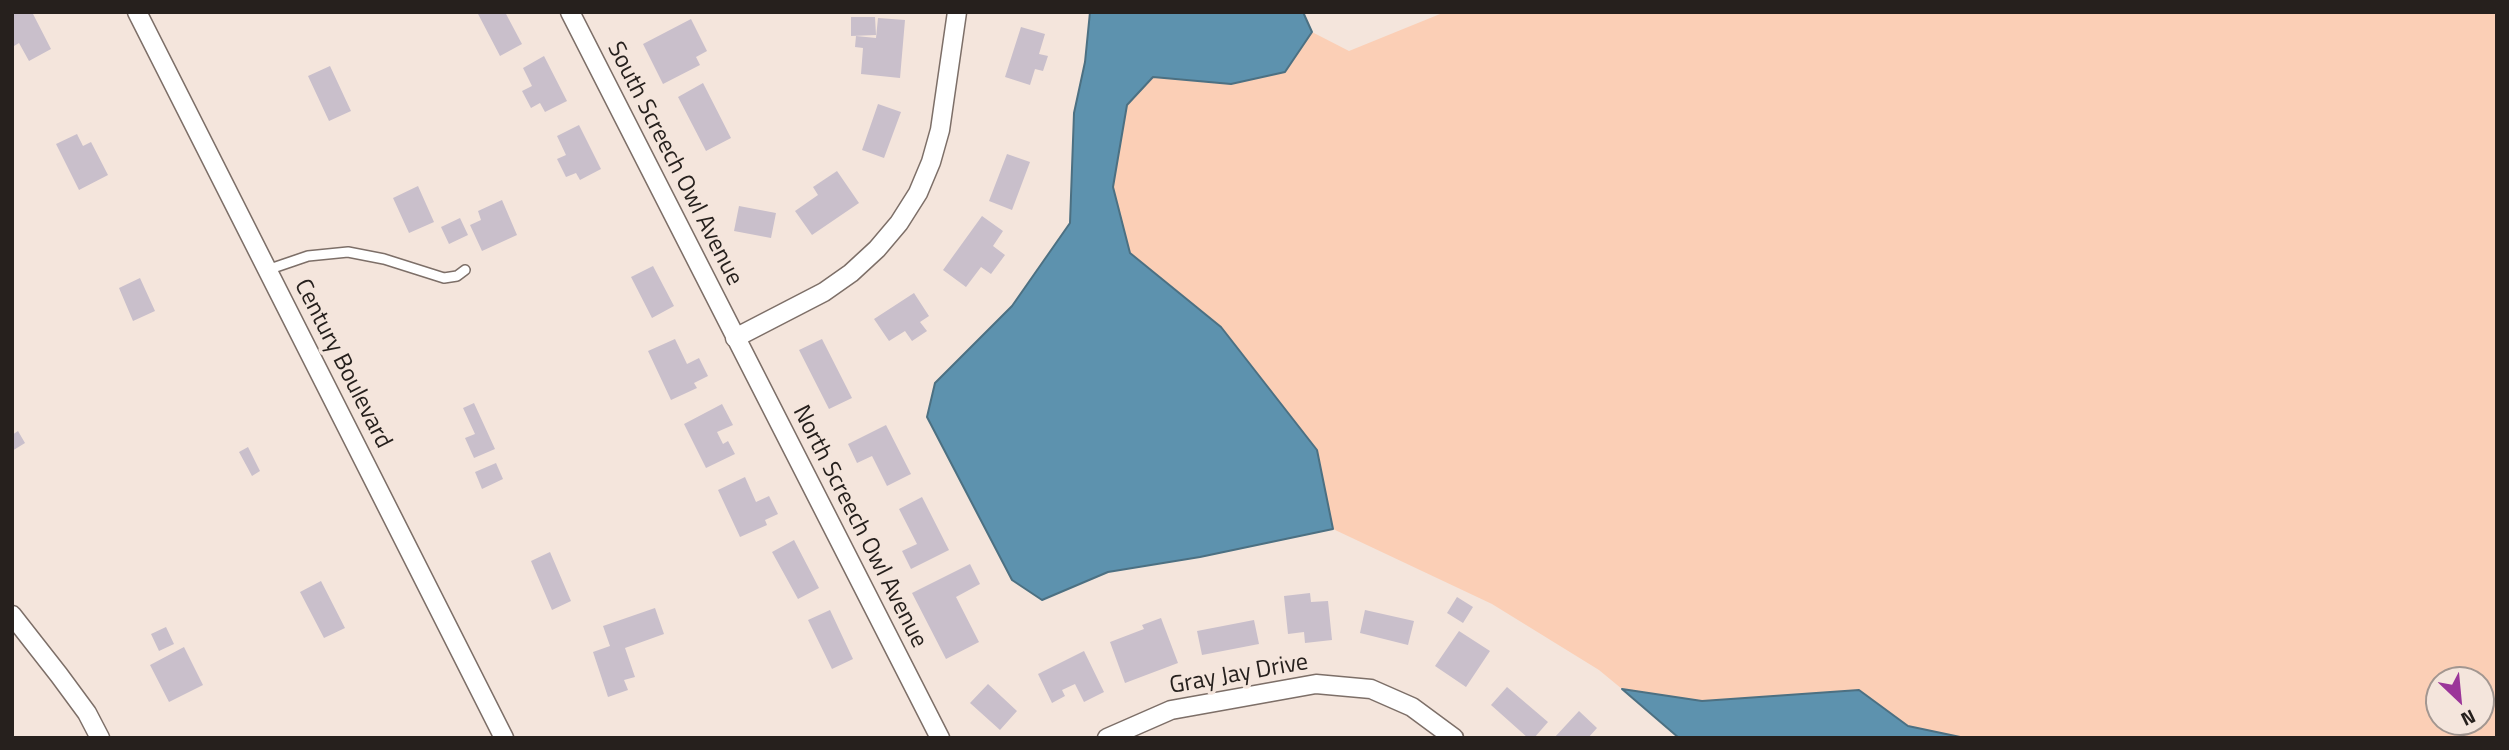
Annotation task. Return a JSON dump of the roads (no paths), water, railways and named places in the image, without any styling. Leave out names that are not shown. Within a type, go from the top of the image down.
[{"type":"street","name":"Century Boulevard","points":[[136,12],[504,738]]},
{"type":"street","name":"South Screech Owl Avenue","points":[[570,12],[735,338]]},
{"type":"street","points":[[735,338],[824,292],[851,273],[877,249],[899,223],[918,193],[940,130],[957,12]]},
{"type":"street","name":"North Screech Owl Avenue","points":[[735,338],[940,738]]},
{"type":"street","points":[[12,615],[60,675],[87,713],[100,738]]},
{"type":"street","name":"Gray Jay Drive","points":[[1107,738],[1171,710],[1316,684],[1371,689],[1412,707],[1454,738]]},
{"type":"lane","points":[[267,270],[308,256],[348,252],[384,259],[444,278],[457,276],[465,271]]},
{"type":"water","points":[[1090,12],[1303,12],[1312,32],[1285,72],[1231,84],[1153,77],[1127,105],[1113,187],[1130,253],[1221,327],[1317,450],[1333,529],[1200,557],[1108,572],[1042,600],[1012,580],[927,417],[935,383],[1012,306],[1070,223],[1074,113],[1085,62]]},
{"type":"water","points":[[1622,689],[1702,701],[1859,690],[1908,726],[1965,738],[1679,738]]}]
